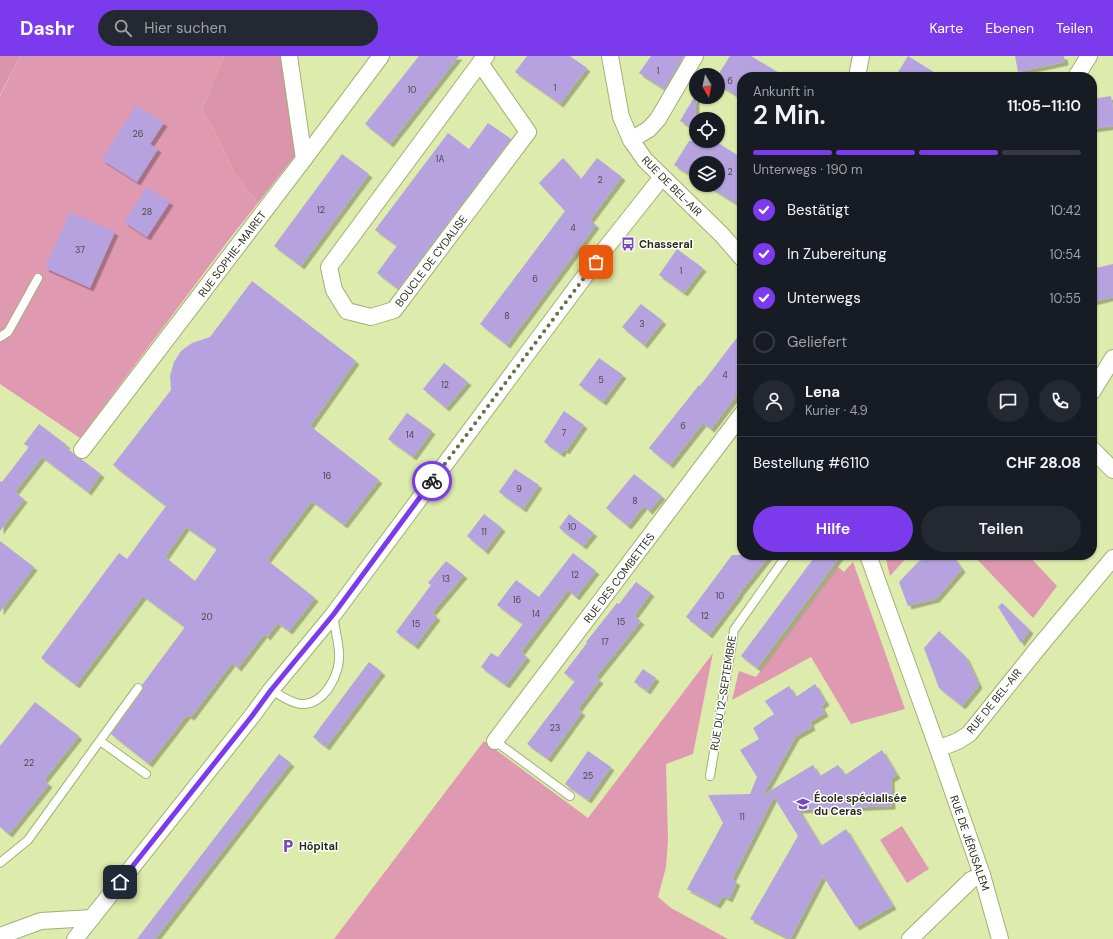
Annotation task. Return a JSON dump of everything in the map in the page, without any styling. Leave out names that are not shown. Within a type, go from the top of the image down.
[{"type":"street","points":[[289,56],[304,159]]},
{"type":"street","name":"RUE SOPHIE-MAIRET","points":[[82,450],[381,56]]},
{"type":"street","name":"RUE DE BEL-AIR","points":[[610,56],[621,117],[630,140],[645,160],[722,235],[737,252]]},
{"type":"street","points":[[630,140],[649,129],[658,119],[696,56]]},
{"type":"street","points":[[858,72],[861,56]]},
{"type":"street","points":[[1079,72],[1089,56]]},
{"type":"street","name":"BOUCLE DE CYDALISE","points":[[483,59],[528,132],[394,310],[372,317],[347,311],[334,290],[329,267],[483,59]]},
{"type":"street","points":[[75,939],[271,690],[333,615],[600,256],[662,177]]},
{"type":"street","points":[[1097,384],[1113,358]]},
{"type":"street","name":"RUE DES COMBETTES","points":[[495,741],[737,421]]},
{"type":"street","points":[[1097,454],[1113,470]]},
{"type":"street","name":"RUE DE BEL-AIR","points":[[938,749],[958,742],[969,734],[1113,558]]},
{"type":"street","points":[[870,560],[938,749]]},
{"type":"street","name":"RUE DE JÉRUSALEM","points":[[938,749],[982,875],[1000,939]]},
{"type":"street","points":[[910,939],[971,880],[982,875]]},
{"type":"street","points":[[0,936],[41,920],[92,918]]},
{"type":"lane","points":[[0,337],[8,332],[38,278]]},
{"type":"lane","name":"RUE DU 12-SEPTEMBRE","points":[[710,776],[734,630],[783,560]]},
{"type":"lane","points":[[271,690],[289,700],[302,704],[315,701],[323,694],[331,684],[337,671],[339,654],[333,615]]},
{"type":"lane","points":[[0,863],[28,840],[138,688]]},
{"type":"lane","points":[[100,741],[146,774]]},
{"type":"lane","points":[[495,741],[570,796]]},
{"type":"shaded area","points":[[0,56],[20,56],[0,95]]},
{"type":"shaded area","points":[[20,56],[224,56],[202,110],[216,134],[235,174],[258,203],[80,438],[0,384],[0,96]]},
{"type":"shaded area","points":[[224,56],[282,56],[297,153],[258,203],[235,174],[216,134],[202,110]]},
{"type":"shaded area","points":[[886,560],[904,560],[890,576]]},
{"type":"shaded area","points":[[978,560],[1033,560],[1057,586],[1033,618]]},
{"type":"shaded area","points":[[853,562],[905,709],[851,724],[811,657],[732,700],[739,671],[756,677],[838,567],[844,572]]},
{"type":"shaded area","points":[[713,653],[693,754],[666,764],[668,840],[666,867],[658,897],[671,908],[728,939],[334,939],[484,741],[588,818]]},
{"type":"shaded area","points":[[902,826],[929,869],[907,883],[880,840]]},
{"type":"building","points":[[419,56],[459,56],[390,144],[365,124]]},
{"type":"building","points":[[527,56],[570,56],[587,68],[560,104],[515,72]]},
{"type":"building","points":[[651,56],[684,56],[664,89],[639,73]]},
{"type":"building","points":[[730,56],[751,56],[778,72],[737,72],[737,96],[725,88],[725,68],[722,68]]},
{"type":"building","points":[[908,56],[934,72],[898,72]]},
{"type":"building","points":[[1015,56],[1064,56],[1065,62],[1018,72]]},
{"type":"building","points":[[1111,96],[1113,126],[1097,128],[1097,98]]},
{"type":"building","points":[[690,104],[696,104],[696,112],[689,112],[689,126],[680,121]]},
{"type":"building","points":[[136,105],[164,123],[150,144],[158,149],[137,182],[102,160]]},
{"type":"building","points":[[488,123],[511,139],[398,289],[377,273],[397,246],[375,230],[448,133],[469,149]]},
{"type":"building","points":[[689,141],[689,148],[725,147],[737,155],[737,204],[717,192],[725,192],[725,156],[689,156],[689,175],[674,165]]},
{"type":"building","points":[[342,154],[369,174],[301,266],[274,246]]},
{"type":"building","points":[[563,158],[581,179],[597,158],[622,177],[590,220],[596,225],[507,345],[480,324],[565,211],[539,183]]},
{"type":"building","points":[[147,187],[170,202],[147,237],[124,222]]},
{"type":"building","points":[[70,212],[115,232],[90,288],[45,268]]},
{"type":"building","points":[[677,249],[703,268],[684,293],[659,275]]},
{"type":"building","points":[[1113,264],[1113,297],[1097,301],[1097,268]]},
{"type":"building","points":[[252,281],[356,361],[310,426],[379,480],[344,525],[312,501],[267,560],[315,598],[289,631],[278,623],[267,637],[264,634],[238,668],[232,663],[191,717],[187,715],[149,764],[111,734],[142,691],[142,685],[185,627],[143,596],[76,685],[41,658],[119,553],[127,559],[166,506],[113,465],[171,390],[170,376],[174,362],[181,351],[192,343],[210,337]],"holes":[[[186,527],[217,549],[195,581],[165,557]]]},
{"type":"building","points":[[641,304],[663,321],[644,345],[622,327]]},
{"type":"building","points":[[737,338],[737,395],[711,429],[703,423],[670,465],[649,448],[699,385],[700,386]]},
{"type":"building","points":[[599,358],[623,375],[603,402],[579,385]]},
{"type":"building","points":[[444,363],[468,382],[446,408],[423,389]]},
{"type":"building","points":[[564,411],[584,425],[566,451],[564,449],[561,454],[544,442]]},
{"type":"building","points":[[407,413],[432,431],[413,457],[388,439]]},
{"type":"building","points":[[39,424],[67,445],[65,447],[76,457],[101,474],[88,492],[42,457],[15,492],[24,499],[0,531],[0,481],[2,482],[29,447],[24,444]]},
{"type":"building","points":[[515,469],[539,485],[523,509],[499,492]]},
{"type":"building","points":[[634,474],[662,496],[649,511],[644,506],[628,526],[606,508]]},
{"type":"building","points":[[484,514],[502,528],[485,551],[467,536]]},
{"type":"building","points":[[569,514],[594,533],[583,546],[559,528]]},
{"type":"building","points":[[0,541],[34,567],[0,612]]},
{"type":"building","points":[[573,553],[596,571],[576,597],[568,590],[521,652],[527,657],[506,685],[481,667],[491,653],[498,657],[523,624],[497,605],[516,580],[539,597]]},
{"type":"building","points":[[732,555],[737,555],[737,560],[766,560],[709,635],[686,617]]},
{"type":"building","points":[[812,560],[837,560],[757,668],[741,656]]},
{"type":"building","points":[[956,560],[962,569],[936,599],[908,606],[899,582],[919,561]]},
{"type":"building","points":[[446,561],[464,575],[432,613],[437,617],[415,646],[396,632],[431,585],[428,583]]},
{"type":"building","points":[[636,582],[651,593],[634,616],[641,621],[596,677],[600,680],[578,709],[582,712],[548,759],[527,744],[575,681],[564,673],[587,643],[586,642]]},
{"type":"building","points":[[1002,603],[1030,630],[1021,643],[998,607]]},
{"type":"building","points":[[939,631],[966,657],[979,685],[962,706],[939,688],[924,648]]},
{"type":"building","points":[[369,662],[382,672],[326,747],[313,737]]},
{"type":"building","points":[[643,669],[656,678],[647,691],[634,682]]},
{"type":"building","points":[[815,684],[826,702],[821,706],[825,713],[810,722],[812,727],[796,736],[763,795],[813,765],[820,776],[838,765],[845,775],[882,750],[897,775],[891,779],[892,806],[799,810],[821,846],[846,829],[893,906],[856,927],[823,876],[790,939],[750,919],[798,836],[774,797],[732,879],[737,882],[729,899],[723,896],[717,905],[687,889],[723,823],[708,795],[750,794],[757,777],[740,750],[759,739],[753,728],[774,714],[765,701],[789,686],[796,697]]},
{"type":"building","points":[[35,702],[79,736],[44,780],[49,784],[9,834],[0,827],[0,746]]},
{"type":"building","points":[[588,751],[611,767],[588,800],[565,784]]},
{"type":"building","points":[[279,754],[291,763],[155,939],[137,939]]},
{"type":"way so far","points":[[432,481],[596,262]]},
{"type":"place","name":"Chasseral","points":[[628,244]]},
{"type":"place","name":"École spécialisée du Ceras","points":[[803,804]]},
{"type":"place","name":"Hôpital","points":[[288,846]]},
{"type":"route","points":[[120,882],[271,690],[333,615],[432,481]]}]
